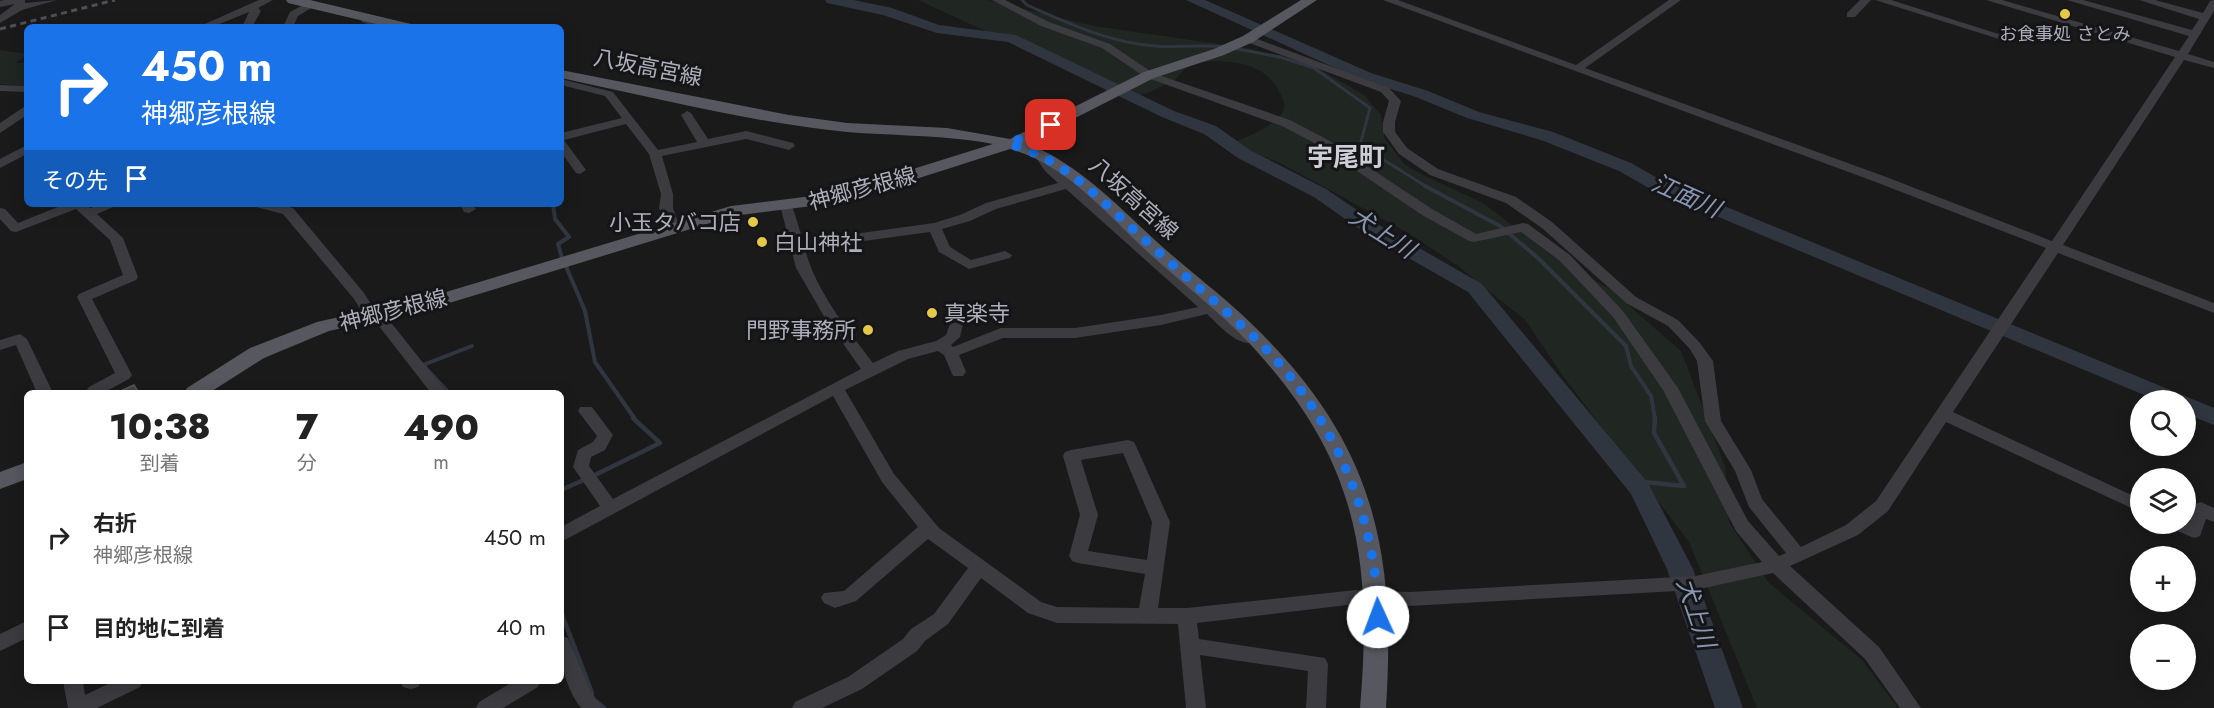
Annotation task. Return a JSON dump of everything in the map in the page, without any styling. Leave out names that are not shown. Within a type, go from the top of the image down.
[{"type":"main road","points":[[293,0],[394,24]]},
{"type":"main road","name":"神郷彦根線","points":[[199,390],[257,353],[293,337],[371,315],[439,300],[732,211],[838,198],[1016,141],[1146,77],[1219,52],[1257,34],[1310,0]]},
{"type":"main road","name":"八坂高宮線","points":[[564,77],[813,123],[864,129],[971,134],[1016,141],[1067,170],[1254,337],[1298,389],[1322,422],[1355,488],[1385,599],[1373,708]]},
{"type":"main road","points":[[0,481],[24,471]]},
{"type":"street","points":[[0,4],[52,0]]},
{"type":"street","points":[[210,24],[268,0]]},
{"type":"street","points":[[1388,0],[1877,178],[2214,308]]},
{"type":"street","points":[[1578,68],[1676,0]]},
{"type":"street","points":[[1851,15],[1866,0]]},
{"type":"street","points":[[1880,0],[2003,37]]},
{"type":"street","points":[[1991,0],[2214,65]]},
{"type":"street","points":[[2029,11],[2038,0]]},
{"type":"street","points":[[2072,0],[2194,34]]},
{"type":"street","points":[[2144,0],[2205,17]]},
{"type":"street","points":[[1001,1],[1045,24],[1106,46],[1146,77],[1286,123],[1324,142],[1427,212],[1474,238],[1523,227],[1541,239],[1584,277],[1634,334],[1670,388],[1742,526],[1762,551],[1770,566],[1872,653],[1911,708]]},
{"type":"street","points":[[837,389],[888,478],[929,528],[1035,608],[1057,615],[1187,616],[1356,597],[1385,599],[1642,587],[1695,583],[1770,566],[1798,556],[1852,530],[1882,506],[1904,477],[1942,413],[2182,55],[2214,1]]},
{"type":"street","points":[[0,20],[19,3]]},
{"type":"street","points":[[289,24],[294,14],[313,4]]},
{"type":"street","points":[[249,8],[256,11],[249,24]]},
{"type":"street","points":[[1257,34],[1385,90],[1395,101],[1389,122],[1389,132],[1403,151],[1434,172],[1511,200],[1547,225],[1631,300],[1673,323],[1705,361],[1713,421],[1743,470],[1755,502],[1798,556]]},
{"type":"street","points":[[564,77],[609,94],[655,154],[667,194],[666,208],[672,228]]},
{"type":"street","points":[[2,90],[24,89]]},
{"type":"street","points":[[0,129],[24,111]]},
{"type":"street","points":[[687,115],[704,143]]},
{"type":"street","points":[[564,137],[629,120]]},
{"type":"street","points":[[655,154],[746,135],[789,146]]},
{"type":"street","points":[[564,147],[580,170]]},
{"type":"street","points":[[0,164],[24,153]]},
{"type":"street","points":[[1040,155],[1044,165],[1070,184],[1209,309],[1244,338],[1254,337]]},
{"type":"street","points":[[798,246],[935,227],[965,218],[991,206],[1070,184]]},
{"type":"street","points":[[786,205],[803,268],[832,318],[870,371]]},
{"type":"street","points":[[0,212],[16,228],[82,207],[116,238],[130,277],[84,297],[124,375],[97,390]]},
{"type":"street","points":[[274,207],[288,211],[359,296],[371,315],[380,318],[437,390]]},
{"type":"street","points":[[935,227],[944,249],[969,264],[1005,255]]},
{"type":"street","points":[[564,533],[903,355],[946,349],[1001,333],[1075,333],[1161,320],[1209,309]]},
{"type":"street","points":[[946,349],[956,324]]},
{"type":"street","points":[[0,345],[21,339],[44,390]]},
{"type":"street","points":[[946,349],[958,372]]},
{"type":"street","points":[[586,411],[605,435],[599,446],[584,454],[581,468],[611,509]]},
{"type":"street","points":[[1942,413],[2130,501]]},
{"type":"street","points":[[1147,617],[1155,568],[1161,522],[1128,446],[1071,456],[1089,515],[1078,556],[1155,568]]},
{"type":"street","points":[[2196,525],[2201,509],[2214,515]]},
{"type":"street","points":[[830,598],[835,601],[850,596],[929,528]]},
{"type":"street","points":[[802,708],[855,683],[910,645],[918,635],[941,619],[980,566]]},
{"type":"street","points":[[1187,616],[1196,708]]},
{"type":"street","points":[[0,643],[24,631]]},
{"type":"street","points":[[1190,646],[1318,664],[1316,708]]},
{"type":"street","points":[[564,657],[584,706]]},
{"type":"street","points":[[74,684],[78,708],[127,684]]},
{"type":"street","points":[[486,708],[526,684]]},
{"type":"shaded area","points":[[918,0],[987,0],[1094,26],[1247,48],[1316,67],[1364,95],[1381,115],[1385,139],[1404,164],[1483,203],[1550,254],[1610,289],[1681,351],[1725,466],[1729,522],[1769,583],[1862,660],[1898,708],[1757,708],[1689,542],[1563,376],[1525,320],[1458,266],[1408,233],[1282,164],[1233,143],[1268,126],[1283,111],[1284,104],[1280,93],[1264,73],[1229,62],[1190,63],[1176,79],[1150,92],[1131,98]]},
{"type":"shaded area","points":[[0,50],[24,54],[24,56],[16,63],[24,63],[24,86],[0,84]]},
{"type":"building","points":[[134,385],[137,390],[123,390]]},
{"type":"waterway","name":"犬上川","points":[[832,0],[887,11],[937,29],[1011,38],[1168,114],[1210,130],[1244,154],[1320,193],[1372,229],[1475,288],[1640,489],[1680,569],[1729,708]]},
{"type":"waterway","points":[[1022,0],[1027,5],[1074,25],[1122,41],[1155,46],[1225,47]]},
{"type":"waterway","name":"江面川","points":[[1193,0],[1365,76],[1422,94],[1473,115],[1547,136],[1625,167],[1653,183],[2151,390]]},
{"type":"waterway","points":[[363,21],[372,24]]},
{"type":"waterway","points":[[1232,48],[1280,57],[1314,68],[1370,108],[1360,145],[1427,187]]},
{"type":"waterway","points":[[1425,186],[1500,226],[1538,258],[1626,346],[1631,366],[1651,396],[1655,419]]},
{"type":"waterway","points":[[553,207],[555,219],[569,237],[558,244],[562,258]]},
{"type":"waterway","points":[[565,264],[585,311],[595,362],[635,419]]},
{"type":"waterway","points":[[446,390],[423,365],[472,346]]},
{"type":"waterway","name":"江面川","points":[[2196,409],[2214,417]]},
{"type":"waterway","points":[[593,476],[660,443],[633,418]]},
{"type":"waterway","points":[[1634,481],[1684,486],[1654,433],[1655,419]]},
{"type":"waterway","points":[[564,489],[586,479]]},
{"type":"waterway","points":[[564,620],[592,693]]},
{"type":"waterway","points":[[597,702],[604,708]]},
{"type":"railway","points":[[0,29],[115,0]]},
{"type":"place","name":"お食事処 さとみ","points":[[2065,14]]},
{"type":"place","name":"小玉タバコ店","points":[[753,222]]},
{"type":"place","name":"白山神社","points":[[762,242]]},
{"type":"place","name":"真楽寺","points":[[932,313]]},
{"type":"place","name":"門野事務所","points":[[868,330]]},
{"type":"district","name":"宇尾町","points":[[1346,157]]},
{"type":"route","points":[[1051,125],[1009,144],[1051,160],[1067,170],[1254,337],[1298,389],[1322,422],[1355,488],[1364,514],[1377,579],[1378,617]]}]
